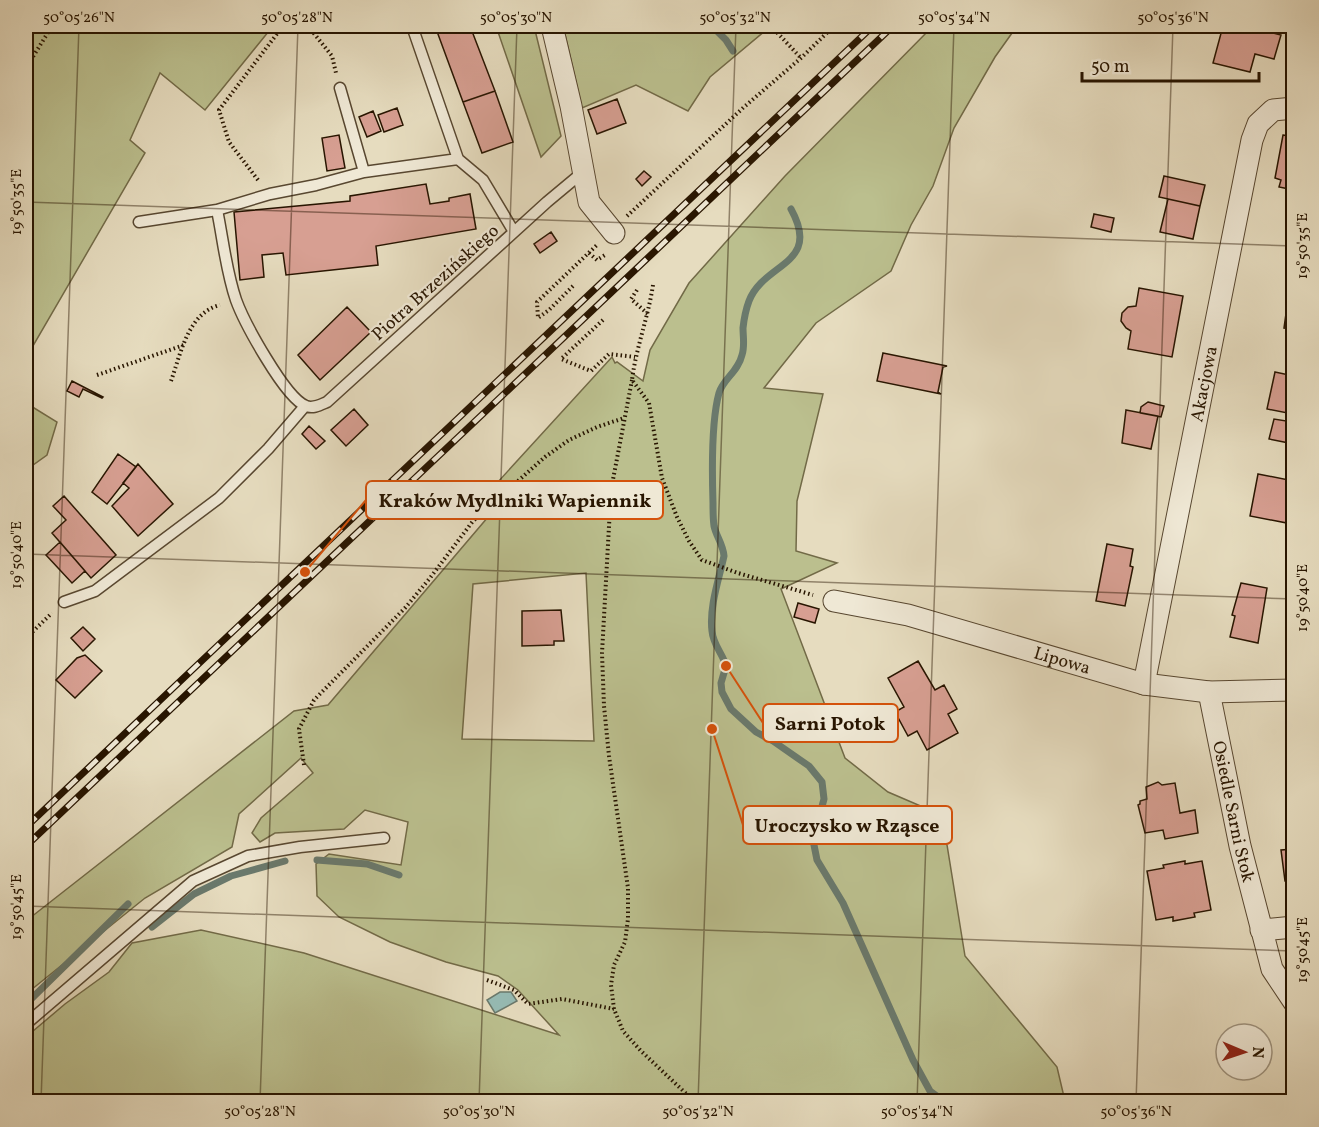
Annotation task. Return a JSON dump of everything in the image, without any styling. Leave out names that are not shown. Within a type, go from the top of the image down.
[{"type":"street","points":[[552,26],[571,106],[589,202],[613,231]]},
{"type":"street","name":"Akacjowa","points":[[1144,684],[1252,140],[1258,124],[1273,110],[1293,108]]},
{"type":"street","name":"Lipowa","points":[[834,601],[908,615],[1144,684],[1209,692],[1293,690]]},
{"type":"street","name":"Osiedle Sarni Stok","points":[[1209,692],[1240,846],[1261,930],[1272,969],[1293,1002]]},
{"type":"street","points":[[1261,930],[1293,927]]},
{"type":"lane","points":[[412,26],[458,159],[483,180],[514,232]]},
{"type":"lane","points":[[340,88],[364,172]]},
{"type":"lane","points":[[139,222],[217,210],[270,194],[364,172],[458,159]]},
{"type":"lane","name":"Piotra Brzezińskiego","points":[[305,406],[314,407],[327,402],[583,172]]},
{"type":"lane","points":[[64,602],[95,591],[219,498],[268,449],[305,406],[295,399],[272,369],[236,300],[217,210]]},
{"type":"lane","points":[[26,1024],[193,881],[248,856],[300,847],[384,838]]},
{"type":"path","points":[[26,68],[52,26]]},
{"type":"path","points":[[270,194],[229,142],[219,110],[283,26]]},
{"type":"path","points":[[308,26],[332,56],[340,88]]},
{"type":"path","points":[[771,26],[801,58]]},
{"type":"path","points":[[573,286],[538,318],[537,302],[744,107],[834,26]]},
{"type":"path","points":[[589,253],[597,260],[605,255]]},
{"type":"path","points":[[654,285],[635,357],[611,490],[602,653],[604,706],[628,888],[625,942],[614,965],[611,985],[614,1009],[623,1031],[640,1051],[695,1101]]},
{"type":"path","points":[[637,290],[631,299],[648,314]]},
{"type":"path","points":[[171,381],[193,322],[210,307],[236,300]]},
{"type":"path","points":[[603,320],[561,359],[591,371],[609,354],[635,357]]},
{"type":"path","points":[[98,375],[184,345]]},
{"type":"path","points":[[632,380],[649,403],[662,478],[677,517],[702,560],[834,601]]},
{"type":"path","points":[[304,765],[299,729],[314,700],[405,608],[473,521],[545,457],[569,440],[624,418]]},
{"type":"path","points":[[26,638],[64,602]]},
{"type":"path","points":[[26,804],[32,795]]},
{"type":"path","points":[[487,980],[514,990],[528,1004],[562,999],[614,1009]]},
{"type":"green space","points":[[26,26],[273,26],[205,110],[160,73],[130,140],[145,153],[26,358]]},
{"type":"green space","points":[[496,26],[534,26],[561,136],[541,157]]},
{"type":"green space","points":[[563,26],[771,26],[710,77],[688,111],[636,85],[582,108]]},
{"type":"green space","points":[[933,26],[1017,26],[995,57],[954,128],[933,186],[911,225],[891,271],[816,323],[764,388],[823,394],[797,501],[796,551],[837,563],[781,589],[845,758],[888,792],[930,810],[933,833],[947,845],[965,956],[1057,1067],[1065,1101],[26,1101],[26,1037],[65,1004],[109,972],[132,943],[201,930],[304,953],[559,1035],[518,990],[498,976],[446,962],[390,942],[339,917],[317,896],[316,864],[329,854],[401,865],[408,822],[365,810],[344,829],[275,833],[260,842],[252,833],[261,818],[313,773],[301,758],[239,814],[232,847],[145,898],[26,994],[26,921],[294,711],[328,705],[488,517],[476,506],[612,357],[615,363],[617,362],[643,381],[650,350],[689,283],[785,176]],"holes":[[[586,573],[594,741],[462,739],[473,584]]]},
{"type":"green space","points":[[26,403],[57,422],[47,455],[26,470]]},
{"type":"water","points":[[500,992],[511,992],[517,1001],[495,1013],[487,1000]]},
{"type":"building","points":[[435,26],[470,26],[495,91],[463,102]]},
{"type":"building","points":[[1223,26],[1245,26],[1281,35],[1274,59],[1255,54],[1250,72],[1213,63]]},
{"type":"building","points":[[495,91],[513,142],[482,153],[463,102]]},
{"type":"building","points":[[617,99],[626,123],[597,134],[588,110]]},
{"type":"building","points":[[397,108],[403,125],[384,132],[378,115]]},
{"type":"building","points":[[373,111],[381,131],[367,137],[359,117]]},
{"type":"building","points":[[339,135],[345,168],[327,171],[322,138]]},
{"type":"building","points":[[1283,135],[1294,137],[1294,190],[1279,187],[1281,180],[1275,178]]},
{"type":"building","points":[[644,171],[651,177],[642,186],[636,179]]},
{"type":"building","points":[[1164,176],[1205,185],[1200,206],[1159,197]]},
{"type":"building","points":[[426,184],[430,204],[470,194],[476,229],[376,246],[378,265],[286,275],[283,253],[262,255],[264,277],[240,280],[234,212],[350,201],[350,196]]},
{"type":"building","points":[[1168,199],[1200,206],[1193,239],[1160,232]]},
{"type":"building","points":[[1094,214],[1114,218],[1111,232],[1091,227]]},
{"type":"building","points":[[551,232],[557,241],[540,253],[534,244]]},
{"type":"building","points":[[1139,288],[1183,296],[1172,357],[1128,349],[1131,331],[1121,321],[1122,313],[1128,307],[1136,306]]},
{"type":"building","points":[[1289,292],[1294,292],[1294,329],[1284,328]]},
{"type":"building","points":[[347,307],[371,332],[320,380],[298,355]]},
{"type":"building","points":[[883,353],[947,366],[943,367],[938,392],[941,394],[877,381]]},
{"type":"building","points":[[1275,372],[1294,376],[1294,444],[1269,439],[1274,419],[1286,421],[1288,413],[1267,409]]},
{"type":"building","points":[[72,381],[103,397],[83,389],[79,397],[67,391]]},
{"type":"building","points":[[1148,402],[1164,406],[1161,417],[1140,413],[1141,407]]},
{"type":"building","points":[[354,409],[368,425],[346,446],[331,430]]},
{"type":"building","points":[[1126,410],[1158,416],[1151,449],[1122,443]]},
{"type":"building","points":[[309,426],[325,441],[316,449],[302,434]]},
{"type":"building","points":[[118,454],[136,467],[107,504],[92,492]]},
{"type":"building","points":[[138,464],[173,504],[138,536],[112,506],[129,488],[123,483]]},
{"type":"building","points":[[1258,474],[1294,481],[1287,523],[1250,516]]},
{"type":"building","points":[[64,496],[116,555],[91,578],[52,533],[66,520],[53,506]]},
{"type":"building","points":[[60,542],[85,571],[72,583],[46,555]]},
{"type":"building","points":[[1107,544],[1133,549],[1130,566],[1133,567],[1125,606],[1096,601]]},
{"type":"building","points":[[1241,583],[1267,588],[1258,643],[1230,637],[1235,616],[1232,615]]},
{"type":"building","points":[[798,603],[819,609],[815,623],[794,617]]},
{"type":"building","points":[[561,610],[564,641],[554,641],[554,645],[522,646],[522,611]]},
{"type":"building","points":[[83,627],[95,639],[83,651],[71,638]]},
{"type":"building","points":[[85,655],[102,671],[75,698],[56,680],[77,658]]},
{"type":"building","points":[[918,661],[935,690],[944,685],[957,709],[948,714],[958,733],[927,750],[917,731],[908,736],[895,712],[904,707],[888,678]]},
{"type":"building","points":[[1158,782],[1162,785],[1175,783],[1180,813],[1195,810],[1198,833],[1165,839],[1163,830],[1145,833],[1138,805],[1140,801],[1147,799],[1146,787]]},
{"type":"building","points":[[1294,849],[1294,880],[1285,881],[1281,850]]},
{"type":"building","points":[[1185,861],[1185,864],[1202,861],[1211,910],[1194,913],[1195,917],[1173,921],[1173,917],[1156,920],[1147,871]]},
{"type":"waterway","points":[[712,26],[733,51]]},
{"type":"waterway","points":[[791,209],[799,227],[800,242],[787,261],[756,288],[749,301],[743,325],[742,355],[721,388],[716,405],[712,477],[713,517],[724,556],[711,622],[714,641],[726,666],[721,683],[722,692],[731,709],[756,732],[809,766],[822,782],[824,799],[813,840],[817,860],[843,903],[913,1060],[930,1091],[945,1102]]},
{"type":"waterway","points":[[317,860],[367,864],[399,875]]},
{"type":"waterway","points":[[152,927],[194,894],[231,876],[285,861]]},
{"type":"waterway","points":[[26,1004],[128,904]]},
{"type":"railway","points":[[26,827],[873,26]]},
{"type":"railway","points":[[26,846],[893,26]]},
{"type":"place","name":"Kraków Mydlniki Wapiennik","points":[[305,572]]},
{"type":"place","name":"Sarni Potok","points":[[726,666]]},
{"type":"place","name":"Uroczysko w Rząsce","points":[[712,729]]}]
